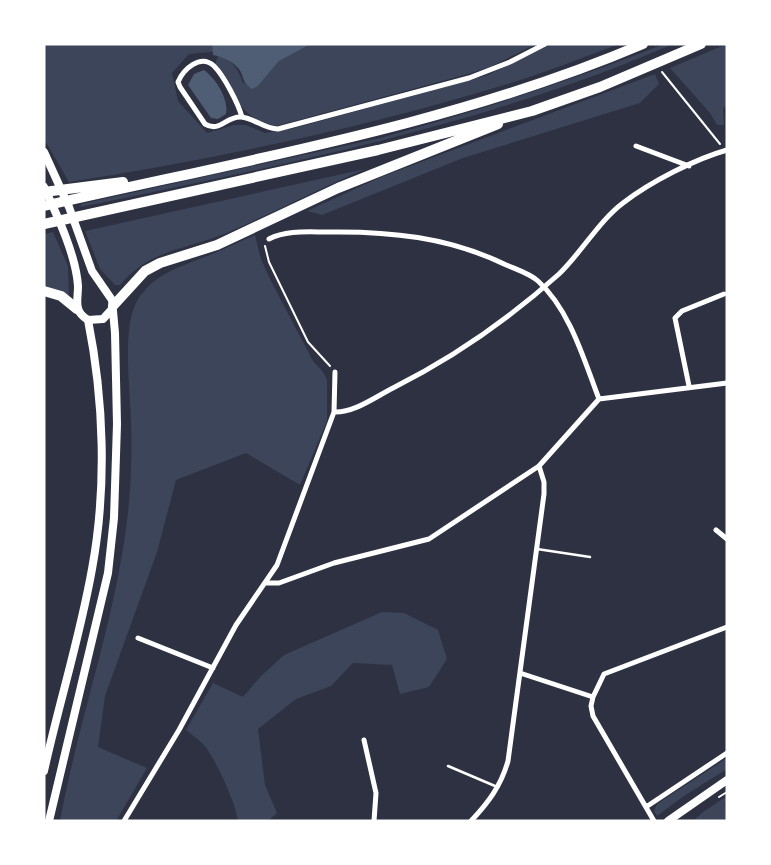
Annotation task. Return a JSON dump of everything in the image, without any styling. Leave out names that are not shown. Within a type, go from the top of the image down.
[{"type":"highway","points":[[44,206],[432,116],[538,83],[643,44]]},
{"type":"highway","points":[[113,307],[145,271],[160,263],[217,245],[338,188],[600,87],[701,44]]},
{"type":"highway","points":[[44,224],[378,150],[532,111]]},
{"type":"highway","points":[[44,190],[182,175]]},
{"type":"highway","points":[[44,291],[61,296],[77,309]]},
{"type":"main road","points":[[44,152],[69,207],[95,276],[107,290],[113,307],[116,333],[117,459],[112,547],[49,821]]},
{"type":"main road","points":[[44,190],[57,216],[70,256],[78,288],[77,309],[81,316],[88,320],[103,319],[113,307]]},
{"type":"main road","points":[[44,771],[78,635],[97,539],[101,447],[95,363],[88,320]]},
{"type":"main road","points":[[668,821],[682,816],[727,780]]},
{"type":"street","points":[[242,117],[233,96],[214,66],[209,63],[192,64],[182,72],[178,82],[180,87],[205,124],[220,126],[242,117],[269,129],[295,125],[469,78],[501,66],[545,44]]},
{"type":"street","points":[[636,146],[689,166]]},
{"type":"street","points":[[334,412],[350,409],[431,369],[471,343],[543,287],[571,261],[622,204],[660,180],[726,150]]},
{"type":"street","points":[[269,239],[284,234],[331,232],[427,238],[481,253],[534,278],[563,313],[599,399]]},
{"type":"street","points":[[689,386],[674,318],[682,311],[724,294]]},
{"type":"street","points":[[124,821],[174,739],[236,625],[266,583],[283,552],[334,412],[335,372]]},
{"type":"street","points":[[266,583],[279,583],[334,563],[429,539],[539,466],[599,399],[727,383]]},
{"type":"street","points":[[471,821],[498,788],[508,761],[545,487],[539,466]]},
{"type":"street","points":[[716,530],[727,539]]},
{"type":"street","points":[[654,821],[593,716],[593,697],[604,674],[727,627]]},
{"type":"street","points":[[138,638],[213,668]]},
{"type":"street","points":[[520,673],[593,697]]},
{"type":"street","points":[[364,740],[376,793],[374,821]]},
{"type":"street","points":[[646,807],[727,753]]},
{"type":"lane","points":[[537,549],[590,556]]},
{"type":"lane","points":[[448,766],[498,788]]},
{"type":"path","points":[[662,71],[726,150]]},
{"type":"path","points":[[269,239],[266,242],[266,252],[293,312],[308,341],[335,372]]},
{"type":"shaded area","points":[[44,44],[230,44],[212,52],[189,54],[172,73],[178,101],[207,133],[234,125],[246,125],[265,133],[291,129],[488,75],[551,44],[619,44],[527,78],[349,127],[181,163],[69,182],[44,139]]},
{"type":"shaded area","points":[[212,44],[311,44],[279,61],[258,86],[252,89],[236,66],[213,55]]},
{"type":"shaded area","points":[[311,44],[536,44],[490,67],[468,74],[276,126],[254,118],[246,111],[215,64],[218,56],[227,59],[237,70],[243,83],[258,86],[279,61]]},
{"type":"shaded area","points":[[664,44],[673,44],[602,73],[455,121],[306,159],[81,207],[81,204],[380,138],[524,95]]},
{"type":"shaded area","points":[[727,44],[727,104],[723,109],[724,125],[717,125],[710,113],[670,68]]},
{"type":"shaded area","points":[[204,70],[217,84],[226,102],[226,114],[218,119],[211,118],[188,85],[194,74]]},
{"type":"shaded area","points":[[655,74],[659,84],[640,103],[463,158],[322,215],[307,211],[381,177]]},
{"type":"shaded area","points":[[365,169],[229,232],[157,257],[132,273],[120,285],[115,285],[100,269],[85,231]]},
{"type":"shaded area","points":[[53,232],[68,266],[69,295],[44,285],[44,234]]},
{"type":"shaded area","points":[[255,235],[261,259],[271,281],[313,361],[327,380],[327,421],[300,485],[246,453],[176,480],[157,552],[105,696],[98,747],[147,768],[116,821],[60,821],[110,615],[126,532],[131,466],[128,344],[132,313],[144,291],[161,277],[180,266]]},
{"type":"shaded area","points":[[382,612],[404,613],[438,630],[447,659],[429,687],[400,694],[392,665],[353,663],[331,686],[296,699],[258,729],[265,785],[277,813],[268,821],[238,821],[229,793],[213,759],[203,744],[186,730],[213,683],[243,697],[284,655]]},
{"type":"shaded area","points":[[727,758],[727,769],[657,816],[654,811],[657,804]]},
{"type":"shaded area","points":[[727,796],[727,821],[693,821],[703,812]]}]
